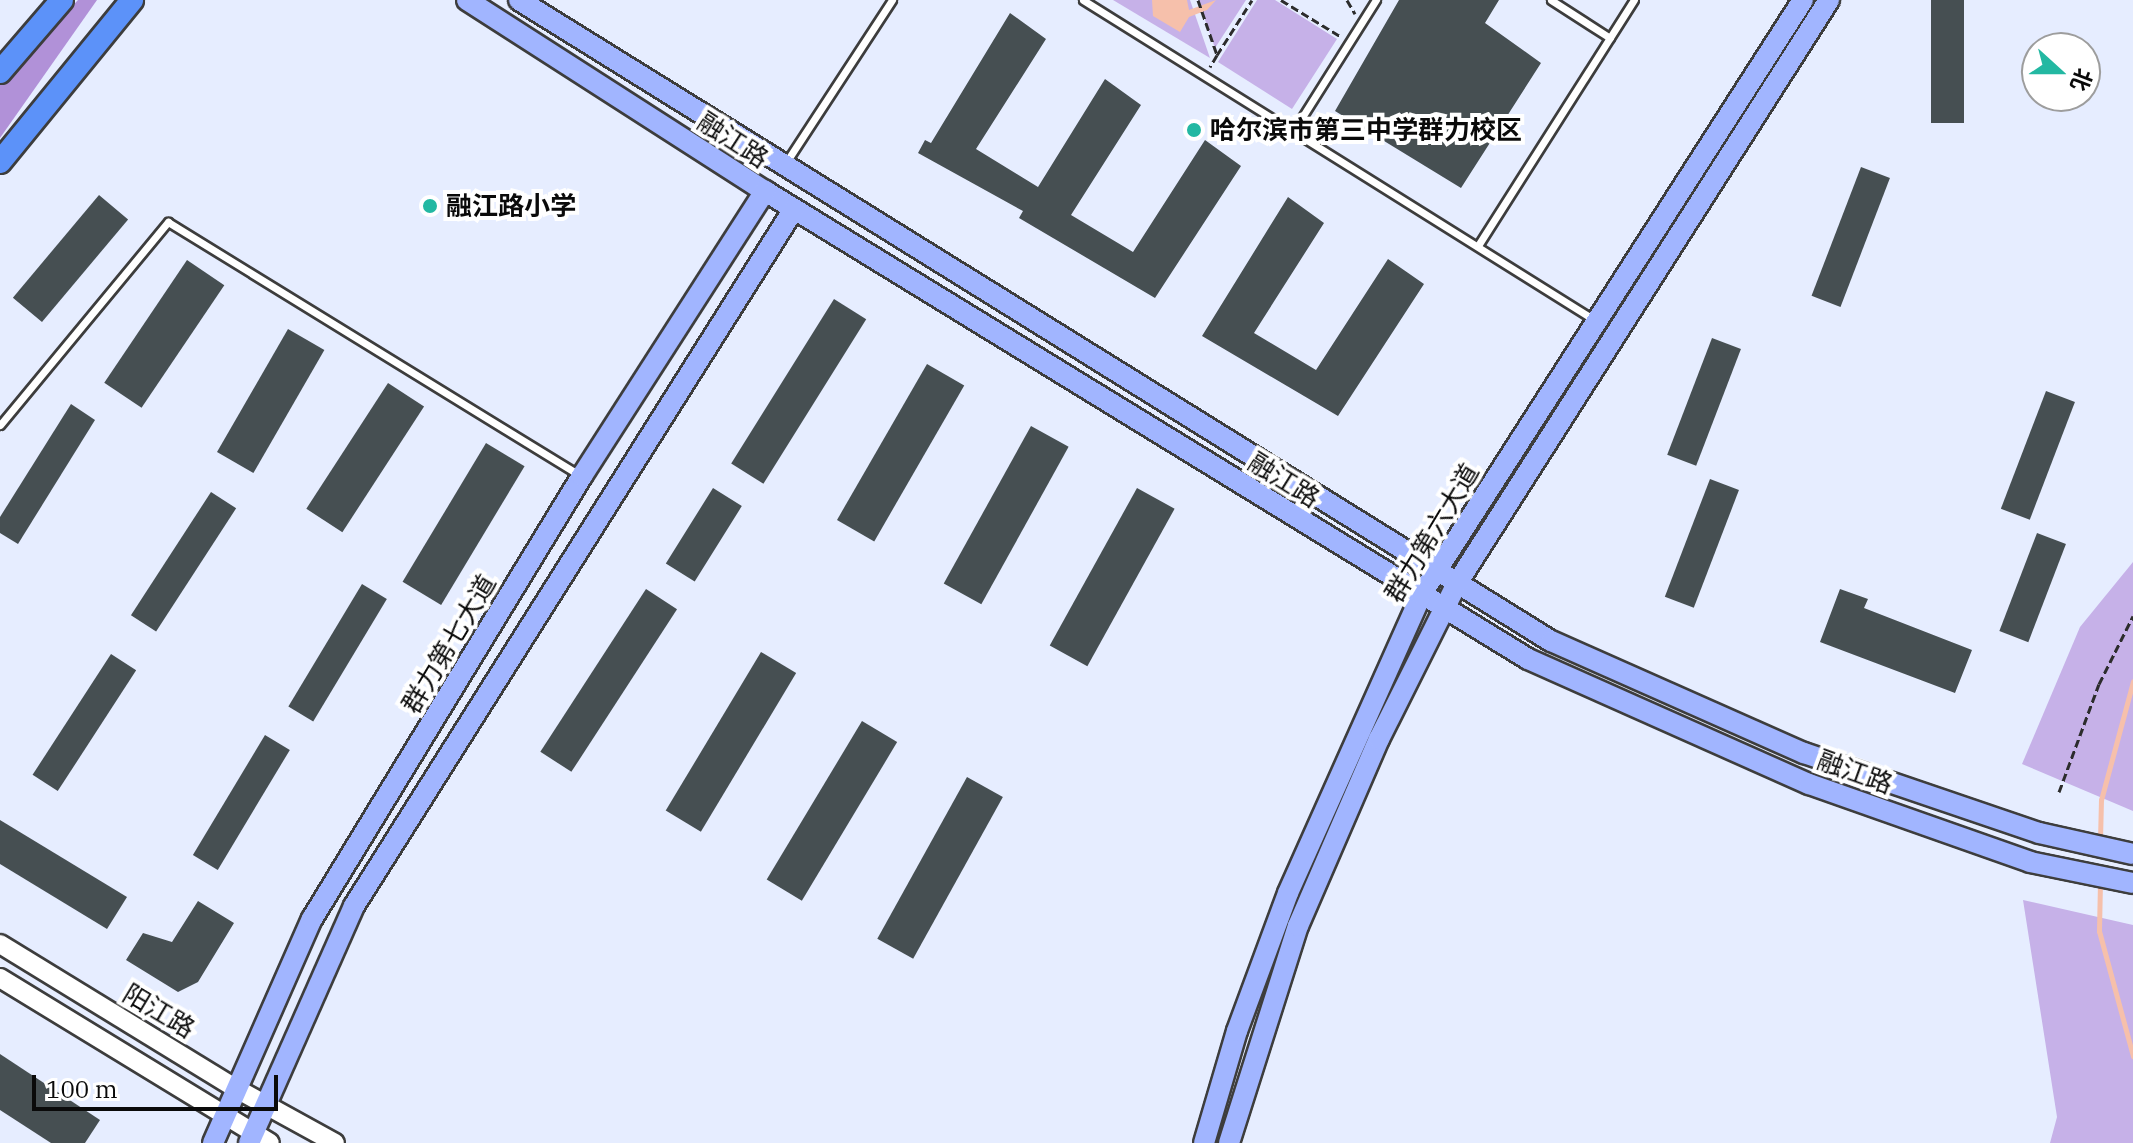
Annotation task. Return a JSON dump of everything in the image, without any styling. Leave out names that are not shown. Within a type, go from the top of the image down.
[{"type":"main road","points":[[0,72],[62,0]]},
{"type":"main road","points":[[0,162],[132,0]]},
{"type":"main road","name":"融江路","points":[[467,0],[765,191],[1528,659],[1699,739],[2030,862],[2133,883]]},
{"type":"main road","name":"融江路","points":[[519,0],[1435,573],[1551,641],[1703,712],[1804,753],[2039,833],[2133,854]]},
{"type":"main road","name":"群力第六大道","points":[[1204,1143],[1237,1031],[1288,893],[1421,595],[1803,0]]},
{"type":"main road","name":"群力第六大道","points":[[1229,1143],[1298,926],[1379,739],[1443,609],[1829,0]]},
{"type":"main road","name":"群力第七大道","points":[[213,1143],[312,919],[582,476],[765,191]]},
{"type":"main road","points":[[257,1140],[265,1105],[354,906],[794,209]]},
{"type":"street","name":"阳江路","points":[[0,944],[235,1088],[335,1143]]},
{"type":"street","points":[[0,978],[257,1140]]},
{"type":"lane","points":[[783,166],[892,0]]},
{"type":"lane","points":[[1083,0],[1479,244],[1595,320]]},
{"type":"lane","points":[[1294,130],[1376,0]]},
{"type":"lane","points":[[1551,0],[1610,38]]},
{"type":"lane","points":[[1479,244],[1634,0]]},
{"type":"lane","points":[[0,425],[168,222],[582,476]]},
{"type":"path","points":[[1204,75],[1252,0]]},
{"type":"path","points":[[1281,0],[1350,42]]},
{"type":"path","points":[[1198,2],[1217,55]]},
{"type":"path","points":[[2059,792],[2099,684],[2133,616]]},
{"type":"shaded area","points":[[78,0],[97,0],[0,138],[0,84]]},
{"type":"shaded area","points":[[1113,0],[1190,0],[1210,58]]},
{"type":"shaded area","points":[[1152,0],[1187,0],[1189,10],[1216,0],[1207,10],[1189,17],[1180,32],[1153,16]]},
{"type":"shaded area","points":[[1198,0],[1246,0],[1215,48]]},
{"type":"shaded area","points":[[1257,0],[1275,0],[1337,39],[1292,109],[1218,62]]},
{"type":"shaded area","points":[[2133,562],[2133,811],[2022,764],[2080,627]]},
{"type":"shaded area","points":[[2023,900],[2133,925],[2133,1143],[2050,1143],[2057,1117]]},
{"type":"building","points":[[1399,0],[1499,0],[1485,23],[1541,63],[1461,188],[1335,111]]},
{"type":"building","points":[[1931,0],[1964,0],[1964,123],[1931,123]]},
{"type":"building","points":[[1010,13],[1046,39],[976,149],[1038,187],[1105,79],[1141,105],[1071,215],[1133,252],[1205,140],[1241,166],[1155,298],[1019,218],[1023,211],[918,153],[925,140],[931,143]]},
{"type":"building","points":[[1861,167],[1890,178],[1840,307],[1812,296]]},
{"type":"building","points":[[99,195],[128,219],[42,322],[13,298]]},
{"type":"building","points":[[1288,197],[1324,223],[1254,333],[1316,370],[1388,259],[1424,284],[1338,416],[1202,336]]},
{"type":"building","points":[[187,260],[224,285],[142,408],[104,383]]},
{"type":"building","points":[[834,299],[866,319],[763,484],[731,464]]},
{"type":"building","points":[[288,329],[324,350],[253,473],[217,452]]},
{"type":"building","points":[[1712,338],[1741,349],[1696,466],[1667,455]]},
{"type":"building","points":[[927,364],[964,385],[874,541],[837,520]]},
{"type":"building","points":[[388,383],[424,406],[342,532],[306,509]]},
{"type":"building","points":[[2046,391],[2075,402],[2030,520],[2001,509]]},
{"type":"building","points":[[71,404],[95,420],[18,544],[0,533],[0,517]]},
{"type":"building","points":[[1031,426],[1069,447],[981,604],[944,583]]},
{"type":"building","points":[[486,443],[525,466],[441,605],[403,582]]},
{"type":"building","points":[[1710,479],[1739,490],[1694,608],[1665,597]]},
{"type":"building","points":[[713,488],[742,506],[695,581],[666,563]]},
{"type":"building","points":[[1137,488],[1175,509],[1087,666],[1050,645]]},
{"type":"building","points":[[211,492],[236,508],[156,632],[131,615]]},
{"type":"building","points":[[2037,533],[2066,544],[2028,642],[1999,631]]},
{"type":"building","points":[[362,584],[387,599],[313,722],[288,707]]},
{"type":"building","points":[[646,589],[677,609],[571,772],[540,752]]},
{"type":"building","points":[[1840,589],[1868,599],[1864,608],[1972,650],[1955,693],[1820,642]]},
{"type":"building","points":[[761,652],[796,673],[701,832],[666,811]]},
{"type":"building","points":[[111,654],[136,670],[58,791],[33,775]]},
{"type":"building","points":[[862,721],[897,742],[802,901],[767,880]]},
{"type":"building","points":[[265,735],[290,750],[218,870],[193,855]]},
{"type":"building","points":[[967,777],[1003,797],[913,959],[877,939]]},
{"type":"building","points":[[0,820],[127,897],[107,929],[0,864]]},
{"type":"building","points":[[198,901],[234,923],[198,982],[178,992],[126,960],[143,933],[172,942]]},
{"type":"building","points":[[0,1054],[100,1120],[85,1143],[51,1143],[0,1110]]},
{"type":"waterway","points":[[2100,840],[2101,800],[2133,681]]},
{"type":"waterway","points":[[2100,882],[2099,931],[2133,1056]]},
{"type":"place","name":"哈尔滨市第三中学群力校区","points":[[1194,130]]},
{"type":"place","name":"融江路小学","points":[[430,206]]}]
